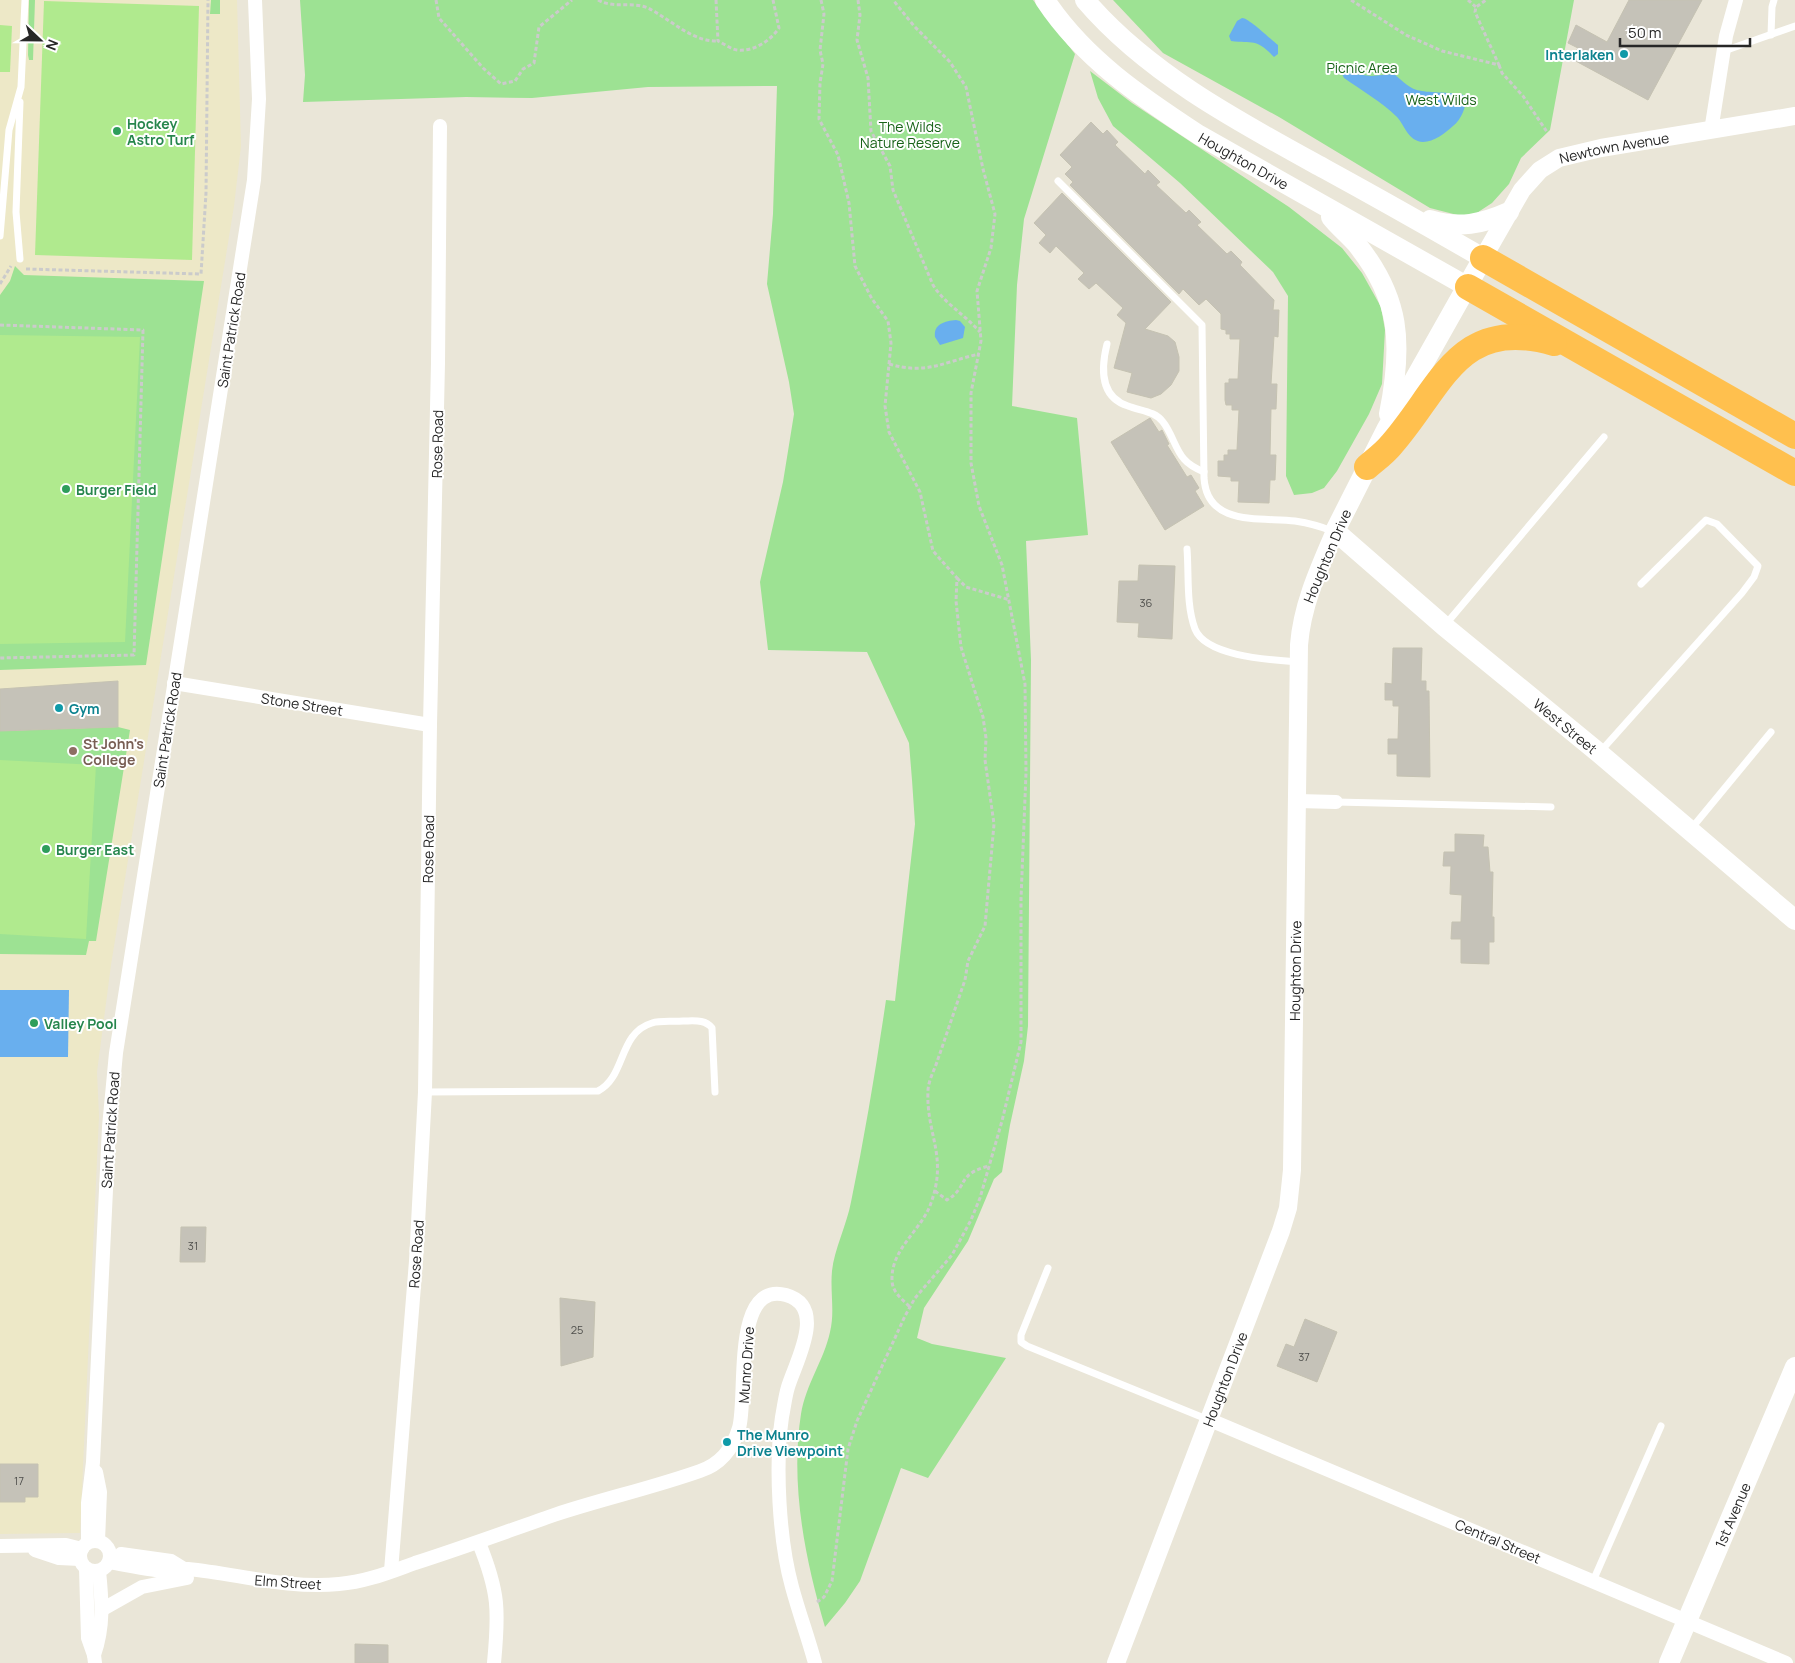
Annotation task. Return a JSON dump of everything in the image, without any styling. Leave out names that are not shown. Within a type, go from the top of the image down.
[{"type":"highway","points":[[1483,258],[1795,436]]},
{"type":"highway","points":[[1468,286],[1795,473]]},
{"type":"highway","points":[[1367,467],[1392,445],[1452,363],[1477,346],[1497,339],[1519,338],[1539,340],[1581,351]]},
{"type":"main road","name":"Houghton Drive","points":[[1045,0],[1083,48],[1130,88],[1199,135],[1468,286]]},
{"type":"main road","points":[[1085,0],[1131,45],[1198,94],[1266,137],[1483,258]]},
{"type":"main road","points":[[1318,203],[1353,240],[1371,263],[1385,286],[1394,310],[1398,358],[1386,430]]},
{"type":"main road","points":[[1397,209],[1454,226],[1480,223],[1509,212]]},
{"type":"main road","name":"Houghton Drive","points":[[1335,532],[1386,430],[1483,258]]},
{"type":"main road","name":"West Street","points":[[1335,532],[1444,626],[1795,920]]},
{"type":"main road","name":"1st Avenue","points":[[1669,1663],[1795,1367]]},
{"type":"street","name":"Saint Patrick Road","points":[[95,1659],[88,1638],[100,1492],[93,1462],[109,1127],[116,1053],[254,180],[259,99],[255,0]]},
{"type":"street","points":[[1711,131],[1724,51],[1736,0]]},
{"type":"street","name":"Newtown Avenue","points":[[1483,258],[1522,190],[1540,170],[1559,158],[1601,148],[1795,116]]},
{"type":"street","name":"Rose Road","points":[[391,1572],[416,1261],[425,1092],[430,724],[438,364],[440,126]]},
{"type":"street","name":"Houghton Drive","points":[[1116,1663],[1281,1232],[1290,1197],[1298,801],[1298,662],[1300,633],[1305,609],[1316,576],[1335,532]]},
{"type":"street","name":"Stone Street","points":[[174,683],[430,724]]},
{"type":"street","points":[[1298,801],[1336,802]]},
{"type":"street","name":"Munro Drive","points":[[391,1572],[591,1503],[701,1471],[718,1461],[730,1449],[740,1425],[744,1393],[745,1344],[752,1314],[761,1300],[767,1296],[788,1296],[800,1305],[804,1312],[807,1328],[804,1344],[788,1387],[781,1428],[781,1512],[791,1585],[815,1663]]},
{"type":"street","name":"Central Street","points":[[1210,1420],[1786,1663]]},
{"type":"street","points":[[479,1543],[493,1580],[498,1601],[494,1663]]},
{"type":"street","name":"Elm Street","points":[[0,1546],[28,1548],[66,1545],[94,1556],[168,1571],[185,1569],[261,1581],[311,1585],[360,1581],[391,1572]]},
{"type":"street","name":"Saint Patrick Road","points":[[94,1556],[103,1609],[100,1639],[95,1659]]},
{"type":"street","points":[[103,1609],[133,1591],[152,1584],[217,1574]]},
{"type":"lane","points":[[20,259],[16,212],[24,0]]},
{"type":"lane","points":[[1771,35],[1774,0]]},
{"type":"lane","points":[[1724,51],[1795,26]]},
{"type":"lane","points":[[0,236],[9,130],[21,87]]},
{"type":"lane","points":[[1058,181],[1202,324],[1204,472],[1208,495],[1221,509],[1243,519],[1313,524],[1335,532]]},
{"type":"lane","points":[[1107,344],[1103,377],[1104,384],[1109,392],[1127,406],[1145,410],[1160,418],[1184,459],[1204,472]]},
{"type":"lane","points":[[1444,626],[1604,437]]},
{"type":"lane","points":[[1599,754],[1742,593],[1754,577],[1758,566],[1717,524],[1706,520],[1641,584]]},
{"type":"lane","points":[[1187,548],[1195,631],[1205,643],[1255,658],[1298,662]]},
{"type":"lane","points":[[1689,831],[1771,732]]},
{"type":"lane","points":[[1336,802],[1551,806]]},
{"type":"lane","points":[[425,1092],[598,1091],[612,1080],[626,1046],[634,1034],[644,1026],[654,1022],[701,1021],[712,1028],[715,1092]]},
{"type":"lane","points":[[1048,1268],[1021,1335],[1022,1342],[1210,1420]]},
{"type":"lane","points":[[1593,1581],[1661,1426]]},
{"type":"path","points":[[20,259],[26,269],[201,274],[206,193],[208,0]]},
{"type":"path","points":[[436,0],[439,18],[483,68],[501,84],[515,81],[523,69],[534,63],[539,28],[572,0]]},
{"type":"path","points":[[598,0],[610,4],[639,5],[704,40],[718,41],[737,50],[753,48],[772,38],[779,28],[773,0]]},
{"type":"path","points":[[716,0],[718,41]]},
{"type":"path","points":[[821,0],[824,14],[820,50],[823,64],[820,83],[819,119],[838,155],[843,174],[849,203],[856,266],[872,299],[888,321],[891,343],[885,406],[889,432],[920,492],[933,551],[956,578],[966,586],[1010,600]]},
{"type":"path","points":[[858,0],[860,15],[857,40],[868,78],[872,131],[890,166],[893,190],[933,285],[941,298],[966,316],[980,333]]},
{"type":"path","points":[[817,1602],[824,1597],[832,1581],[848,1449],[857,1421],[882,1368],[894,1336],[910,1307],[952,1255],[974,1212],[990,1166],[1015,1074],[1020,1042],[1021,899],[1026,773],[1024,684],[1010,600],[1002,565],[979,506],[974,483],[971,394],[979,354],[980,333],[977,291],[991,248],[995,214],[983,169],[966,87],[950,62],[914,26],[893,0]]},
{"type":"path","points":[[1352,0],[1406,35],[1442,51],[1499,65]]},
{"type":"path","points":[[1468,0],[1476,7]]},
{"type":"path","points":[[1474,0],[1475,12],[1502,72],[1523,96],[1548,132]]},
{"type":"path","points":[[1476,7],[1486,0]]},
{"type":"path","points":[[0,284],[8,274],[12,263]]},
{"type":"path","points":[[0,325],[143,330],[134,654],[0,658]]},
{"type":"path","points":[[889,364],[917,370],[929,369],[979,354]]},
{"type":"path","points":[[910,1307],[896,1294],[892,1280],[894,1263],[904,1244],[931,1205],[935,1191],[939,1158],[929,1115],[928,1090],[965,980],[968,961],[984,926],[994,824],[985,760],[986,738],[983,717],[961,648],[956,601],[956,578]]},
{"type":"path","points":[[935,1191],[948,1200],[954,1196],[967,1175],[974,1170],[990,1166]]},
{"type":"shaded area","name":"St John's College","points":[[0,0],[237,0],[241,146],[234,206],[111,965],[97,1072],[99,1116],[80,1533],[0,1534]]},
{"type":"green space","points":[[29,0],[35,0],[33,60],[29,60],[28,55]]},
{"type":"green space","points":[[211,0],[220,0],[220,14],[210,14]]},
{"type":"green space","name":"The Wilds Nature Reserve","points":[[300,0],[1033,0],[1075,54],[1024,219],[1017,285],[1012,406],[1077,418],[1088,535],[1026,541],[1031,660],[1028,1026],[1024,1061],[1002,1172],[994,1179],[968,1241],[924,1308],[917,1338],[932,1344],[1006,1358],[928,1478],[901,1468],[860,1581],[825,1627],[811,1575],[801,1521],[797,1467],[798,1440],[803,1403],[824,1352],[830,1332],[833,1263],[849,1210],[856,1177],[886,1000],[895,1001],[915,824],[909,743],[867,652],[768,650],[760,582],[783,482],[794,414],[789,382],[767,284],[773,214],[777,86],[648,87],[532,98],[466,97],[303,102],[305,75]]},
{"type":"green space","name":"West Wilds","points":[[1113,0],[1574,0],[1550,130],[1521,158],[1509,184],[1492,203],[1469,218],[1430,208],[1279,117],[1163,53]]},
{"type":"green space","name":"Hockey Astro Turf","points":[[44,1],[199,6],[192,260],[35,255]]},
{"type":"green space","points":[[0,25],[12,26],[10,72],[0,72]]},
{"type":"green space","points":[[1090,71],[1132,103],[1289,207],[1342,248],[1362,273],[1381,307],[1385,330],[1382,384],[1369,414],[1337,471],[1324,488],[1312,493],[1294,495],[1286,476],[1288,296],[1273,272],[1180,183],[1113,126],[1098,98]]},
{"type":"green space","points":[[15,266],[24,275],[204,281],[146,665],[0,670],[0,295],[10,281]]},
{"type":"green space","name":"Burger Field","points":[[0,335],[140,337],[125,642],[0,644]]},
{"type":"green space","name":"Burger East","points":[[118,727],[130,730],[96,941],[89,941],[86,955],[0,954],[0,731]]},
{"type":"green space","name":"Burger East","points":[[0,760],[96,765],[86,939],[0,934]]},
{"type":"water","points":[[1242,18],[1254,25],[1278,45],[1278,54],[1274,57],[1259,44],[1231,41],[1229,36],[1237,21]]},
{"type":"water","points":[[1342,74],[1371,76],[1394,74],[1414,89],[1466,96],[1461,117],[1435,139],[1423,142],[1418,141],[1410,136],[1397,117],[1378,101],[1344,78]]},
{"type":"water","points":[[960,321],[965,327],[963,338],[940,345],[935,337],[936,329],[944,322]]},
{"type":"water","name":"Valley Pool","points":[[0,990],[69,990],[68,1057],[0,1057]]},
{"type":"building","name":"Interlaken","points":[[1629,0],[1702,0],[1648,100],[1572,59],[1578,48],[1568,43],[1576,25],[1607,42]]},
{"type":"building","points":[[1091,122],[1103,134],[1107,130],[1118,142],[1115,145],[1145,174],[1148,170],[1160,182],[1156,185],[1186,213],[1189,210],[1201,222],[1197,225],[1227,254],[1231,251],[1242,262],[1240,265],[1274,300],[1273,310],[1279,310],[1278,337],[1274,336],[1271,384],[1277,384],[1276,409],[1271,409],[1270,455],[1276,455],[1275,480],[1270,480],[1269,503],[1238,502],[1239,481],[1231,481],[1231,477],[1218,476],[1218,461],[1224,461],[1224,455],[1228,455],[1228,450],[1237,450],[1239,410],[1232,410],[1232,405],[1226,405],[1225,383],[1229,383],[1229,379],[1238,379],[1240,339],[1230,339],[1230,334],[1226,334],[1226,330],[1221,329],[1221,314],[1206,299],[1199,305],[1183,289],[1179,294],[1070,185],[1073,182],[1065,174],[1072,167],[1060,155]]},
{"type":"building","points":[[1062,193],[1171,302],[1145,329],[1168,336],[1175,342],[1179,357],[1179,371],[1171,385],[1161,394],[1151,398],[1127,392],[1132,373],[1114,368],[1126,323],[1117,315],[1123,308],[1096,283],[1089,289],[1078,279],[1084,273],[1056,246],[1050,253],[1039,243],[1046,235],[1034,223]]},
{"type":"building","points":[[1150,418],[1159,432],[1162,430],[1169,444],[1167,445],[1187,477],[1191,475],[1199,488],[1195,491],[1204,506],[1165,530],[1111,442]]},
{"type":"building","points":[[1139,565],[1175,566],[1172,639],[1138,637],[1139,623],[1117,622],[1119,581],[1138,581]]},
{"type":"building","points":[[1393,648],[1422,648],[1421,681],[1426,681],[1426,691],[1429,691],[1430,777],[1397,776],[1397,754],[1388,754],[1388,739],[1398,739],[1399,706],[1393,706],[1393,700],[1385,700],[1385,683],[1392,684]]},
{"type":"building","name":"Gym","points":[[118,681],[118,727],[0,731],[0,689]]},
{"type":"building","points":[[1455,834],[1484,835],[1483,847],[1488,847],[1490,872],[1493,872],[1492,917],[1494,917],[1494,942],[1489,942],[1489,964],[1461,963],[1461,939],[1451,939],[1452,922],[1461,922],[1462,895],[1450,894],[1451,866],[1443,866],[1444,852],[1455,852]]},
{"type":"building","points":[[181,1227],[206,1227],[205,1262],[180,1262]]},
{"type":"building","points":[[560,1298],[595,1302],[593,1357],[561,1366]]},
{"type":"building","points":[[1305,1319],[1337,1332],[1317,1382],[1277,1366],[1286,1344],[1294,1347]]},
{"type":"building","points":[[0,1464],[38,1464],[38,1497],[25,1497],[25,1502],[0,1502]]},
{"type":"building","points":[[355,1644],[388,1645],[388,1663],[355,1663]]},
{"type":"place","name":"Interlaken","points":[[1624,54]]},
{"type":"place","name":"Hockey Astro Turf","points":[[117,131]]},
{"type":"place","name":"Burger Field","points":[[66,489]]},
{"type":"place","name":"Gym","points":[[59,708]]},
{"type":"place","name":"St John's College","points":[[73,751]]},
{"type":"place","name":"Burger East","points":[[46,849]]},
{"type":"place","name":"Valley Pool","points":[[34,1023]]},
{"type":"place","name":"The Munro Drive Viewpoint","points":[[727,1442]]},
{"type":"park label","name":"Picnic Area","points":[[1362,67]]}]
